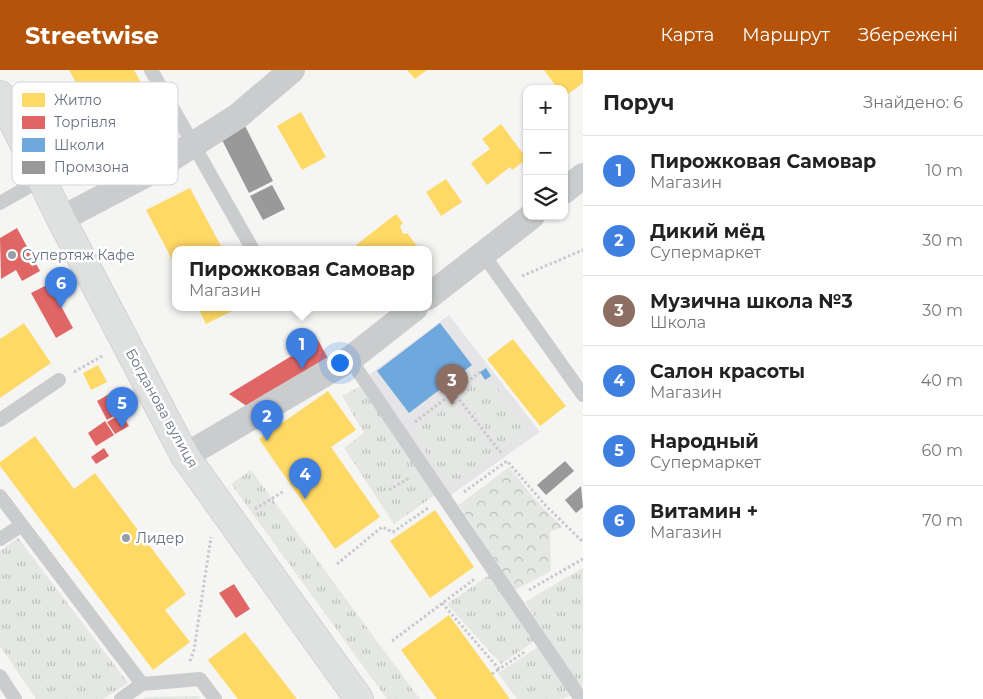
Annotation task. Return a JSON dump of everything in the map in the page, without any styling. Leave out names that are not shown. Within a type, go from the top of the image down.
[{"type":"main road","name":"Богданова вулиця","points":[[0,95],[12,119]]},
{"type":"main road","name":"Богданова вулиця","points":[[45,185],[185,456],[359,699]]},
{"type":"street","points":[[178,154],[238,116],[292,70]]},
{"type":"street","points":[[568,188],[583,176]]},
{"type":"street","points":[[61,219],[126,185]]},
{"type":"street","points":[[432,294],[527,220]]},
{"type":"street","points":[[185,456],[350,359],[411,311]]},
{"type":"lane","points":[[151,70],[158,82]]},
{"type":"lane","points":[[178,119],[251,246]]},
{"type":"lane","points":[[0,203],[32,185]]},
{"type":"lane","points":[[483,254],[583,395]]},
{"type":"lane","points":[[350,359],[581,699]]},
{"type":"lane","points":[[0,420],[59,380]]},
{"type":"lane","points":[[0,496],[142,684]]},
{"type":"lane","points":[[0,539],[22,525]]},
{"type":"lane","points":[[0,676],[15,699]]},
{"type":"lane","points":[[121,699],[142,684],[200,679],[215,699]]},
{"type":"path","points":[[514,280],[583,250]]},
{"type":"path","points":[[59,380],[109,352]]},
{"type":"path","points":[[409,427],[480,372]]},
{"type":"path","points":[[448,384],[500,453]]},
{"type":"path","points":[[337,564],[382,528],[393,532],[507,461],[547,507],[583,542]]},
{"type":"path","points":[[253,510],[284,491]]},
{"type":"path","points":[[182,681],[194,650],[212,535]]},
{"type":"path","points":[[512,598],[583,560]]},
{"type":"path","points":[[392,641],[491,567]]},
{"type":"path","points":[[442,603],[500,669]]},
{"type":"path","points":[[492,674],[541,641]]},
{"type":"shaded area","points":[[449,315],[540,432],[448,497],[366,377]]},
{"type":"green space","points":[[480,377],[485,383],[490,379],[529,430],[501,450],[461,395]]},
{"type":"green space","points":[[363,385],[435,495],[394,524],[344,448],[364,433],[342,396]]},
{"type":"green space","points":[[454,400],[495,454],[450,486],[413,434]]},
{"type":"green space","points":[[509,467],[534,498],[562,527],[550,532],[551,571],[515,590],[459,505]]},
{"type":"green space","points":[[251,470],[420,699],[387,699],[231,484]]},
{"type":"green space","points":[[18,538],[128,683],[103,699],[36,699],[0,646],[0,551]]},
{"type":"green space","points":[[583,568],[583,683],[581,689],[525,602]]},
{"type":"green space","points":[[492,573],[536,640],[501,664],[447,604]]},
{"type":"green space","points":[[541,645],[573,693],[563,699],[517,699],[498,673]]},
{"type":"green space","points":[[198,696],[201,699],[143,699],[146,697]]},
{"type":"building: Житло","points":[[69,70],[134,70],[141,82],[76,82]]},
{"type":"building: Житло","points":[[407,70],[427,70],[415,79]]},
{"type":"building: Житло","points":[[544,70],[583,70],[583,83],[568,94],[568,85],[555,85]]},
{"type":"building: Житло","points":[[301,112],[326,157],[302,170],[277,126]]},
{"type":"building: Житло","points":[[501,124],[523,154],[523,162],[512,170],[510,167],[487,185],[471,163],[490,149],[482,139]]},
{"type":"building: Житло","points":[[446,179],[462,202],[441,216],[426,192]]},
{"type":"building: Житло","points":[[190,188],[221,246],[172,246],[172,259],[146,210]]},
{"type":"building: Житло","points":[[396,214],[403,223],[400,226],[403,234],[407,233],[417,246],[357,246]]},
{"type":"building: Житло","points":[[200,311],[232,311],[206,324]]},
{"type":"building: Житло","points":[[24,323],[51,363],[0,398],[0,339]]},
{"type":"building: Житло","points":[[513,339],[566,406],[540,426],[487,359]]},
{"type":"building: Житло","points":[[98,365],[107,382],[91,390],[83,373]]},
{"type":"building: Житло","points":[[328,391],[356,430],[331,447],[380,517],[335,549],[259,439]]},
{"type":"building: Житло","points":[[35,436],[74,489],[95,473],[186,594],[165,610],[190,642],[153,670],[0,466],[0,462]]},
{"type":"building: Житло","points":[[435,510],[474,567],[430,598],[390,541]]},
{"type":"building: Житло","points":[[449,615],[510,699],[437,699],[401,650]]},
{"type":"building: Житло","points":[[245,632],[297,699],[238,699],[208,660]]},
{"type":"building: Торгівля","points":[[17,228],[40,271],[22,281],[16,270],[1,279],[0,238]]},
{"type":"building: Торгівля","points":[[49,284],[73,328],[56,338],[31,293]]},
{"type":"building: Торгівля","points":[[318,340],[329,360],[251,409],[229,394]]},
{"type":"building: Торгівля","points":[[111,393],[121,412],[107,420],[97,401]]},
{"type":"building: Торгівля","points":[[121,414],[129,426],[115,434],[107,422]]},
{"type":"building: Торгівля","points":[[105,421],[114,435],[96,446],[88,433]]},
{"type":"building: Торгівля","points":[[104,448],[109,456],[96,464],[91,457]]},
{"type":"building: Торгівля","points":[[234,584],[250,609],[236,618],[219,593]]},
{"type":"building: Школи","points":[[440,323],[472,365],[409,413],[377,371]]},
{"type":"building: Школи","points":[[486,368],[491,376],[485,380],[480,372]]},
{"type":"building: Промзона","points":[[243,122],[273,181],[249,193],[219,134]]},
{"type":"building: Промзона","points":[[272,185],[285,209],[263,220],[250,196]]},
{"type":"building: Промзона","points":[[565,461],[574,471],[546,495],[537,485]]},
{"type":"building: Промзона","points":[[581,486],[583,507],[576,513],[565,500]]},
{"type":"place","name":"Супертяж Кафе","points":[[12,255]]},
{"type":"place","name":"Витамин +","points":[[61,308]]},
{"type":"place","name":"Пирожковая Самовар","points":[[302,369]]},
{"type":"place","name":"Музична школа №3","points":[[452,405]]},
{"type":"place","name":"Народный","points":[[122,428]]},
{"type":"place","name":"Дикий мёд","points":[[267,441]]},
{"type":"place","name":"Салон красоты","points":[[305,499]]},
{"type":"place","name":"Лидер","points":[[126,538]]}]
